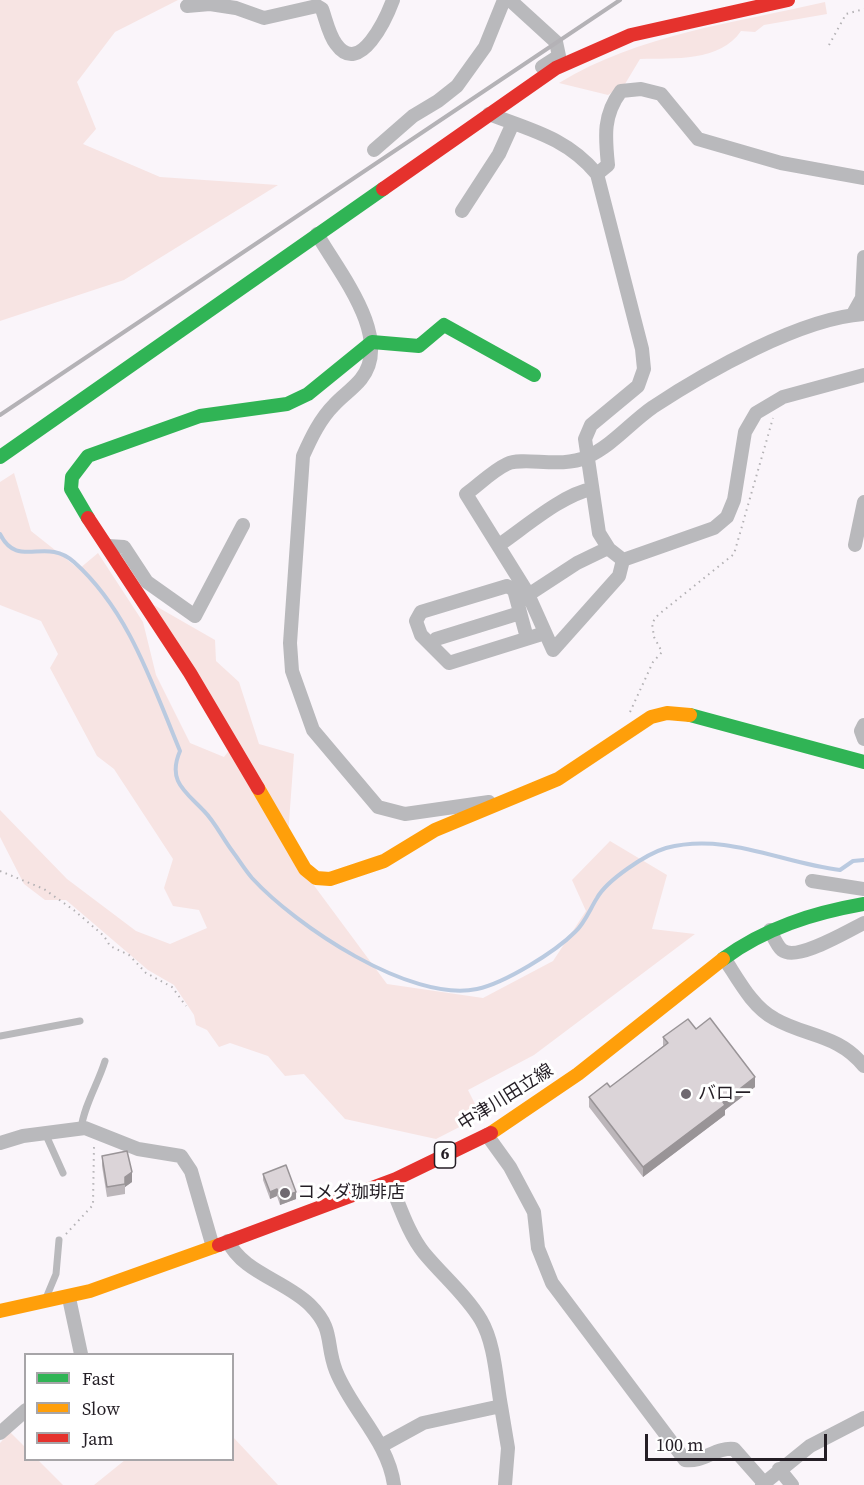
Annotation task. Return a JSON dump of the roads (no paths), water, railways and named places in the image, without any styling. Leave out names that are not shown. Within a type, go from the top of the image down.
[{"type":"street","points":[[187,6],[210,4],[264,18],[317,6],[322,9],[335,44],[344,52],[354,53],[366,46],[380,32],[393,0]]},
{"type":"street","points":[[374,150],[413,116],[457,86],[485,47],[504,0]]},
{"type":"street","points":[[510,0],[556,42],[559,56],[538,70],[542,78]]},
{"type":"street","points":[[0,457],[542,78],[596,48],[630,35],[788,0]]},
{"type":"street","points":[[597,174],[608,165],[604,128],[611,104],[621,91],[641,89],[661,94],[698,139],[781,163],[864,178]]},
{"type":"street","points":[[489,114],[558,141],[581,155],[597,174],[642,350],[644,369],[638,386],[591,424],[585,439],[599,533],[608,548],[623,560]]},
{"type":"street","points":[[462,211],[499,154],[513,123]]},
{"type":"street","points":[[317,234],[366,320],[372,342],[370,360],[362,378],[332,407],[311,438],[303,456],[290,643],[292,671],[313,730],[378,807],[405,814],[504,801]]},
{"type":"street","points":[[623,560],[619,576],[553,650],[528,595],[466,494],[508,463],[568,464],[587,457],[610,445],[654,406],[743,355],[812,324],[840,315],[859,314],[864,257]]},
{"type":"street","points":[[534,375],[444,325],[419,346],[372,342],[308,394],[287,404],[200,416],[88,456],[72,477],[71,489],[85,515],[108,546],[190,673],[305,869],[316,878],[330,879],[384,861],[435,830],[558,779],[651,717],[676,713],[864,762]]},
{"type":"street","points":[[623,560],[714,528],[727,517],[735,500],[745,432],[756,413],[783,397],[864,375]]},
{"type":"street","points":[[499,545],[549,510],[585,490],[592,489]]},
{"type":"street","points":[[855,545],[864,502]]},
{"type":"street","points":[[108,546],[124,547],[147,582],[195,616],[243,525]]},
{"type":"street","points":[[528,595],[577,563],[608,548]]},
{"type":"street","points":[[527,638],[514,590],[507,586],[421,612],[416,621],[421,635],[449,663],[545,633]]},
{"type":"street","points":[[431,645],[436,639],[520,613]]},
{"type":"street","points":[[864,725],[861,731],[864,739]]},
{"type":"street","points":[[812,881],[864,889]]},
{"type":"street","name":"中津川田立線","points":[[0,1311],[69,1298],[390,1182],[487,1135],[594,1062],[724,958],[770,930],[811,914],[864,904]]},
{"type":"street","points":[[770,930],[781,950],[792,955],[805,953],[864,923]]},
{"type":"street","points":[[724,958],[761,1010],[776,1020],[837,1042],[854,1054],[864,1066]]},
{"type":"street","points":[[0,1143],[45,1133],[88,1130],[138,1149],[181,1156],[191,1171],[213,1247]]},
{"type":"street","points":[[487,1135],[510,1167],[534,1212],[538,1248],[552,1283],[685,1460],[695,1462],[723,1448],[734,1449],[763,1484],[810,1446],[864,1418]]},
{"type":"street","points":[[390,1182],[412,1233],[423,1251],[467,1300],[483,1322],[491,1351],[508,1448],[505,1485]]},
{"type":"street","points":[[228,1241],[235,1256],[287,1286],[323,1318],[330,1334],[335,1368],[344,1387],[381,1446],[391,1469],[394,1485]]},
{"type":"street","points":[[69,1298],[81,1353]]},
{"type":"street","points":[[381,1446],[423,1423],[501,1406]]},
{"type":"street","points":[[0,1433],[24,1412]]},
{"type":"street","points":[[779,1469],[792,1485]]},
{"type":"lane","points":[[0,1036],[80,1021]]},
{"type":"lane","points":[[88,1130],[82,1115],[99,1083],[105,1061]]},
{"type":"lane","points":[[45,1133],[63,1173]]},
{"type":"lane","points":[[44,1304],[56,1274],[59,1240]]},
{"type":"waterway","points":[[0,534],[15,550],[53,552],[63,555],[74,562],[93,581],[110,603],[149,675],[180,751],[176,770],[180,785],[212,820],[252,878],[271,897],[324,937],[388,972],[420,984],[450,990],[477,989],[488,986],[529,966],[566,940],[582,924],[609,883],[638,862],[666,848],[688,844],[732,846],[840,870],[853,861],[864,860]]},
{"type":"railway","points":[[0,415],[620,0]]},
{"type":"place","name":"バロー","points":[[686,1094]]},
{"type":"place","name":"コメダ珈琲店","points":[[285,1193]]}]
